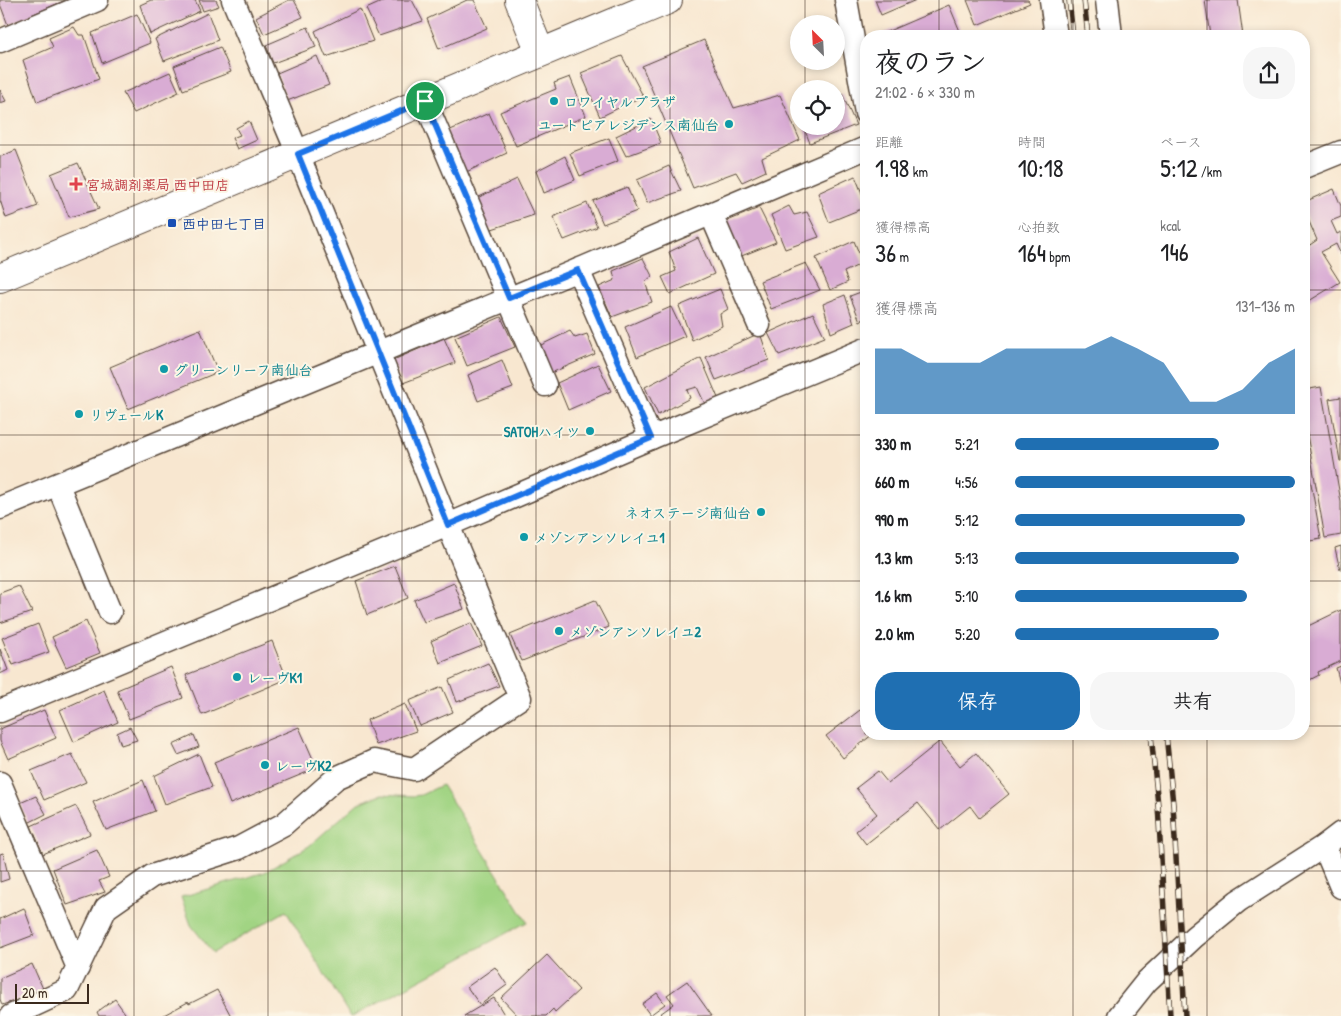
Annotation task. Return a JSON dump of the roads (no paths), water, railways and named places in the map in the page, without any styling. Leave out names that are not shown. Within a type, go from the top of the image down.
[{"type":"street","points":[[11,1016],[67,990],[106,908],[152,876],[239,848],[284,824],[336,778],[374,761],[414,769],[520,698],[298,154],[233,0]]},
{"type":"street","points":[[519,0],[540,52]]},
{"type":"street","points":[[0,278],[668,0]]},
{"type":"street","points":[[846,0],[860,78]]},
{"type":"street","points":[[1051,0],[1053,30]]},
{"type":"street","points":[[1107,0],[1110,30]]},
{"type":"street","points":[[0,40],[92,1]]},
{"type":"street","points":[[425,101],[545,385]]},
{"type":"street","points":[[0,508],[578,270],[860,151]]},
{"type":"street","points":[[1310,165],[1341,152]]},
{"type":"street","points":[[711,214],[759,325]]},
{"type":"street","points":[[578,270],[651,438]]},
{"type":"street","points":[[0,710],[448,525],[860,351]]},
{"type":"street","points":[[58,485],[110,612]]},
{"type":"street","points":[[0,783],[78,968]]},
{"type":"street","points":[[1119,1016],[1148,981],[1194,937],[1238,901],[1332,839],[1341,887]]},
{"type":"railway","points":[[1069,0],[1072,30]]},
{"type":"railway","points":[[1084,0],[1087,30]]},
{"type":"railway","points":[[1152,740],[1158,805],[1170,1016]]},
{"type":"railway","points":[[1167,740],[1173,804],[1185,1016]]},
{"type":"place","name":"ロワイヤルプラザ","points":[[554,101]]},
{"type":"place","name":"ユートピアレジデンス南仙台","points":[[729,124]]},
{"type":"place","name":"宮城調剤薬局 西中田店","points":[[76,184]]},
{"type":"place","name":"西中田七丁目","points":[[172,223]]},
{"type":"place","name":"グリーンリーフ南仙台","points":[[164,369]]},
{"type":"place","name":"リヴェールK","points":[[79,414]]},
{"type":"place","name":"SATOHハイツ","points":[[590,431]]},
{"type":"place","name":"ネオステージ南仙台","points":[[761,512]]},
{"type":"place","name":"メゾンアンソレイユ1","points":[[524,537]]},
{"type":"place","name":"メゾンアンソレイユ2","points":[[559,631]]},
{"type":"place","name":"レーヴK1","points":[[237,677]]},
{"type":"place","name":"レーヴK2","points":[[265,765]]}]
